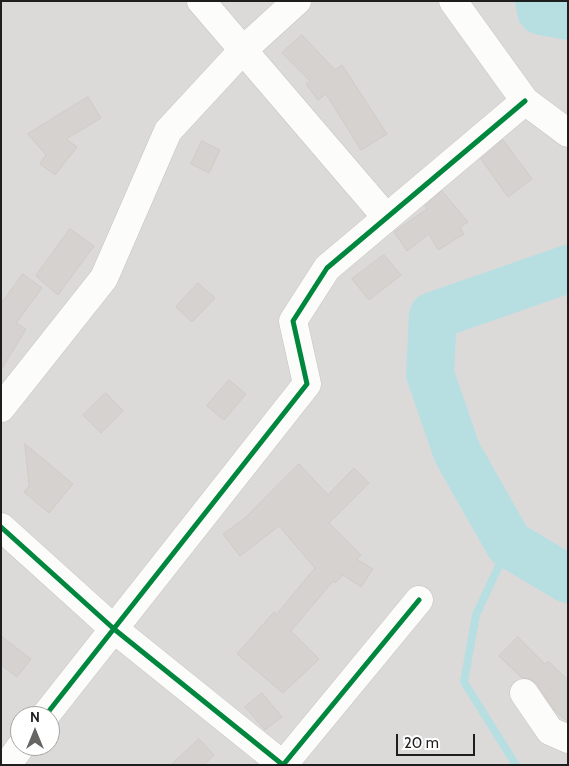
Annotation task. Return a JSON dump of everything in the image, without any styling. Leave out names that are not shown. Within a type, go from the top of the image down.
[{"type":"street","points":[[201,1],[386,217]]},
{"type":"street","points":[[1,408],[104,278],[168,131],[242,51],[297,1]]},
{"type":"street","points":[[453,1],[525,101],[568,133]]},
{"type":"street","points":[[53,706],[307,384],[293,321],[326,268],[525,101]]},
{"type":"street","points":[[1,527],[114,629],[282,765],[419,600]]},
{"type":"street","points":[[524,693],[550,731],[568,739]]},
{"type":"shaded area","points":[[1,1],[568,1],[568,765],[1,765]]},
{"type":"building","points":[[302,35],[335,70],[342,65],[387,134],[361,150],[326,94],[318,100],[306,84],[310,81],[282,53]]},
{"type":"building","points":[[88,97],[101,118],[66,139],[77,147],[55,175],[40,164],[46,155],[28,134]]},
{"type":"building","points":[[503,140],[532,179],[508,197],[481,159]]},
{"type":"building","points":[[202,141],[220,150],[209,173],[191,164]]},
{"type":"building","points":[[442,191],[468,222],[460,227],[464,234],[438,250],[429,234],[407,251],[394,232],[427,209],[425,206]]},
{"type":"building","points":[[70,229],[94,246],[58,295],[36,276]]},
{"type":"building","points":[[384,255],[401,275],[369,300],[352,279]]},
{"type":"building","points":[[23,274],[42,288],[16,323],[26,329],[1,370],[1,304]]},
{"type":"building","points":[[198,283],[215,298],[192,322],[176,307]]},
{"type":"building","points":[[229,380],[246,394],[224,420],[207,406]]},
{"type":"building","points":[[106,393],[123,411],[101,433],[83,415]]},
{"type":"building","points":[[25,444],[73,484],[49,513],[24,492],[29,486]]},
{"type":"building","points":[[299,464],[328,495],[354,468],[369,483],[329,523],[361,555],[357,559],[373,569],[361,587],[343,575],[335,583],[333,581],[291,631],[319,659],[283,693],[237,654],[274,612],[276,615],[315,568],[279,526],[240,556],[223,534],[245,518]]},
{"type":"building","points":[[1,636],[31,659],[17,677],[1,665]]},
{"type":"building","points":[[518,637],[545,664],[548,661],[568,680],[568,722],[554,710],[537,684],[530,679],[522,678],[499,656]]},
{"type":"building","points":[[262,693],[282,717],[265,730],[245,707]]},
{"type":"building","points":[[199,739],[214,755],[204,765],[171,765]]},
{"type":"waterway","points":[[539,1],[541,11],[568,16]]},
{"type":"waterway","points":[[568,269],[433,316],[430,374],[457,452],[509,544],[568,579]]},
{"type":"waterway","points":[[509,544],[476,615],[464,682],[516,765]]},
{"type":"cycle path","points":[[53,706],[307,384],[293,321],[327,268],[525,101]]},
{"type":"cycle path","points":[[1,527],[114,629],[283,765],[419,600]]}]
